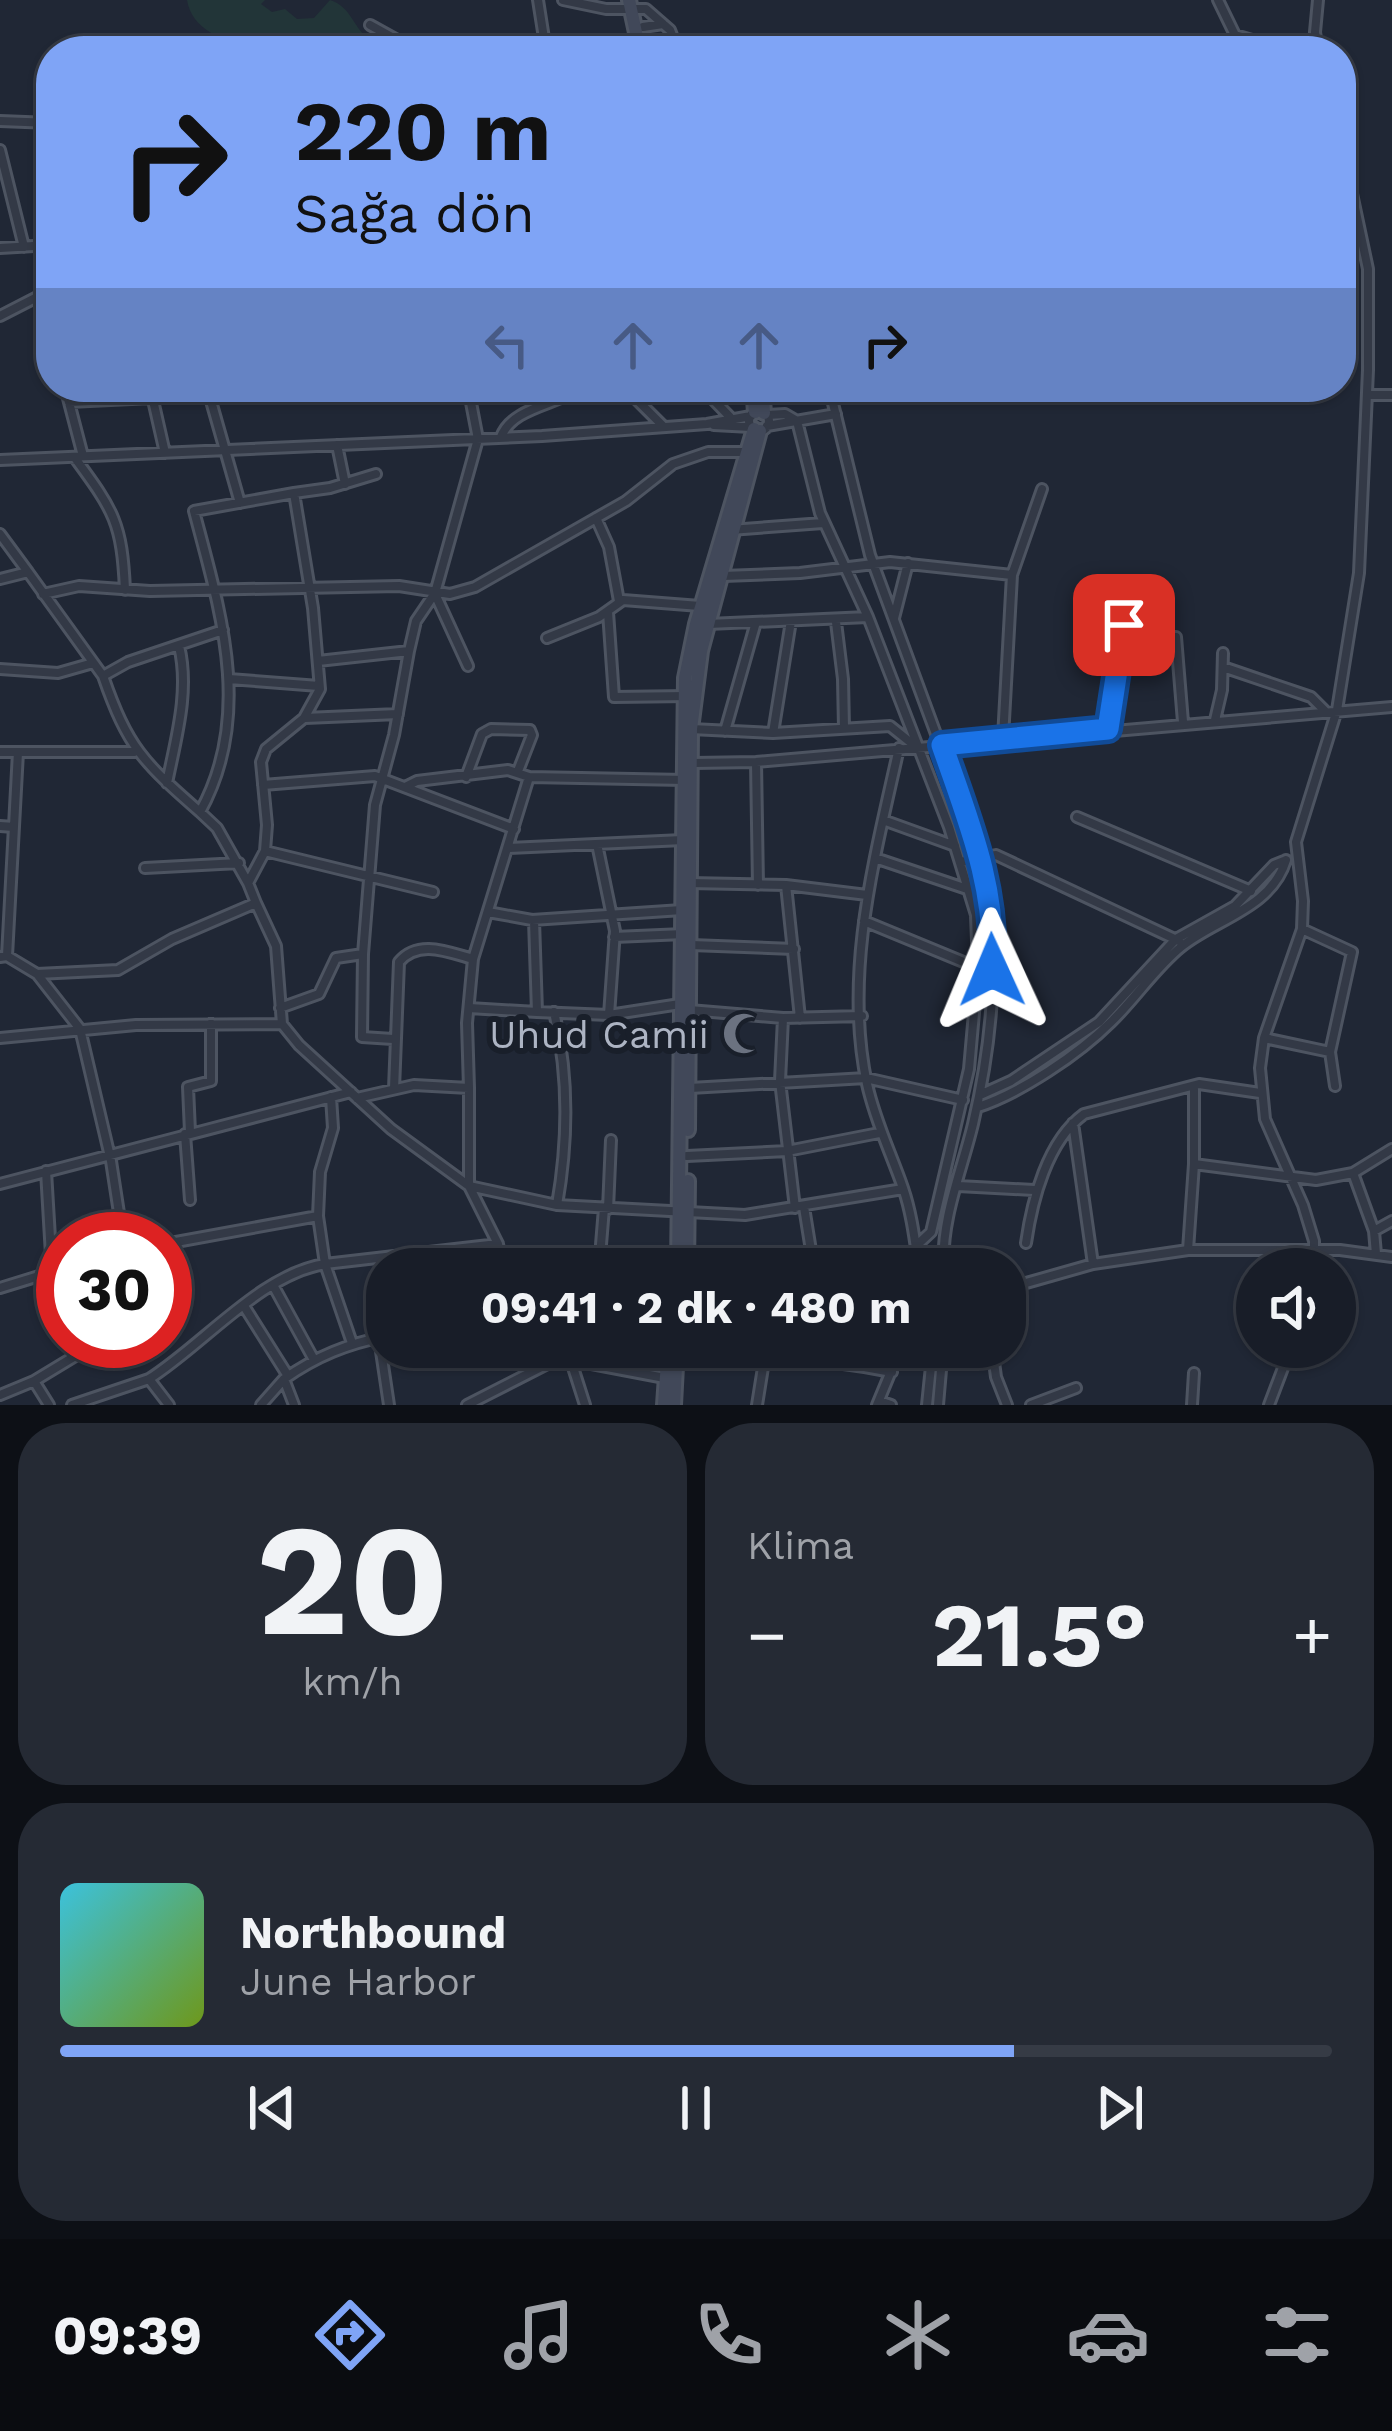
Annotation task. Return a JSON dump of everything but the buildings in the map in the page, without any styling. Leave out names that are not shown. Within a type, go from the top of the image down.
[{"type":"main road","points":[[634,4],[643,36]]},
{"type":"main road","points":[[634,4],[640,36]]},
{"type":"main road","points":[[682,1248],[690,696],[702,624],[759,421],[758,402]]},
{"type":"main road","points":[[708,606],[722,576],[746,452],[759,421]]},
{"type":"main road","points":[[688,938],[682,910],[688,883],[683,840],[694,763],[690,696]]},
{"type":"main road","points":[[682,1214],[690,1088],[685,1007]]},
{"type":"main road","points":[[671,1368],[674,1405]]},
{"type":"main road","points":[[664,1405],[671,1379]]},
{"type":"street","points":[[538,0],[544,36]]},
{"type":"street","points":[[563,0],[606,9],[634,4],[650,10],[670,36]]},
{"type":"street","points":[[1218,0],[1238,36]]},
{"type":"street","points":[[1317,36],[1318,0]]},
{"type":"street","points":[[643,27],[664,24]]},
{"type":"street","points":[[370,25],[389,36]]},
{"type":"street","points":[[0,122],[36,123]]},
{"type":"street","points":[[0,150],[24,247]]},
{"type":"street","points":[[977,1107],[1021,1088],[1097,1035],[1179,942],[1247,909],[1291,859],[1337,710],[1359,573],[1368,268],[1356,212]]},
{"type":"street","points":[[0,248],[36,246]]},
{"type":"street","points":[[0,316],[36,298]]},
{"type":"street","points":[[1367,395],[1392,395]]},
{"type":"street","points":[[69,402],[78,456],[120,528],[125,590]]},
{"type":"street","points":[[153,402],[165,453]]},
{"type":"street","points":[[211,402],[240,502]]},
{"type":"street","points":[[393,1039],[362,1037],[363,954],[375,805],[416,621],[435,592],[478,439],[471,402]]},
{"type":"street","points":[[501,437],[509,422],[558,402]]},
{"type":"street","points":[[639,402],[664,427]]},
{"type":"street","points":[[716,402],[731,418]]},
{"type":"street","points":[[833,402],[873,564],[982,856],[991,899],[994,947],[980,1095],[944,1248]]},
{"type":"street","points":[[0,460],[478,439],[797,421],[836,414]]},
{"type":"street","points":[[707,424],[731,418],[759,421]]},
{"type":"street","points":[[797,421],[824,523],[868,617],[956,846],[976,915],[978,968],[964,1100],[931,1232],[916,1246]]},
{"type":"street","points":[[338,446],[345,484]]},
{"type":"street","points":[[43,594],[79,586],[310,590],[399,586],[450,594],[475,587],[626,501],[663,469],[683,459],[722,451],[746,452]]},
{"type":"street","points":[[200,812],[230,717],[230,679],[216,589],[194,511],[345,484],[376,474]]},
{"type":"street","points":[[1003,738],[1012,575],[1042,489]]},
{"type":"street","points":[[248,883],[266,851],[261,762],[266,749],[304,718],[320,686],[294,494]]},
{"type":"street","points":[[596,518],[609,547],[619,601]]},
{"type":"street","points":[[728,530],[824,523]]},
{"type":"street","points":[[0,534],[103,676],[118,721],[136,752],[217,828],[238,862],[276,946],[282,1024],[391,1129],[470,1186],[557,1205],[745,1215],[903,1189]]},
{"type":"street","points":[[894,619],[908,562]]},
{"type":"street","points":[[722,576],[908,562],[1012,575]]},
{"type":"street","points":[[0,579],[28,572]]},
{"type":"street","points":[[435,592],[468,665]]},
{"type":"street","points":[[547,638],[634,598],[708,606]]},
{"type":"street","points":[[608,611],[614,698],[690,696]]},
{"type":"street","points":[[702,624],[868,617]]},
{"type":"street","points":[[773,733],[791,621]]},
{"type":"street","points":[[836,621],[844,728]]},
{"type":"street","points":[[725,731],[756,622]]},
{"type":"street","points":[[1108,729],[1124,625]]},
{"type":"street","points":[[103,676],[128,662],[223,630]]},
{"type":"street","points":[[1176,637],[1183,722]]},
{"type":"street","points":[[167,783],[182,709],[184,668],[179,646]]},
{"type":"street","points":[[318,661],[410,651]]},
{"type":"street","points":[[1215,720],[1223,653]]},
{"type":"street","points":[[0,670],[58,673],[93,663]]},
{"type":"street","points":[[1223,667],[1310,697],[1325,711]]},
{"type":"street","points":[[230,679],[320,686]]},
{"type":"street","points":[[694,763],[756,762],[1392,707]]},
{"type":"street","points":[[304,718],[398,714]]},
{"type":"street","points":[[692,729],[773,733],[890,726],[916,747]]},
{"type":"street","points":[[466,777],[482,734],[491,729],[530,730],[518,771]]},
{"type":"street","points":[[898,748],[867,895],[859,974],[866,1078],[879,1133],[903,1189],[916,1246]]},
{"type":"street","points":[[0,752],[136,752]]},
{"type":"street","points":[[18,752],[4,956],[37,974],[80,1029],[119,1212]]},
{"type":"street","points":[[756,762],[758,885]]},
{"type":"street","points":[[405,787],[417,781],[518,771],[529,777],[688,780]]},
{"type":"street","points":[[263,785],[364,775],[514,829]]},
{"type":"street","points":[[499,1248],[470,1186],[468,1008],[473,959],[529,777]]},
{"type":"street","points":[[1077,817],[1251,891]]},
{"type":"street","points":[[883,820],[956,846]]},
{"type":"street","points":[[0,826],[14,827]]},
{"type":"street","points":[[508,848],[683,840]]},
{"type":"street","points":[[597,844],[613,916],[609,1015]]},
{"type":"street","points":[[266,851],[433,892]]},
{"type":"street","points":[[961,862],[996,855],[1018,863],[1179,942]]},
{"type":"street","points":[[875,858],[970,890]]},
{"type":"street","points":[[980,1095],[1011,1082],[1099,1022],[1179,942],[1251,891],[1274,865],[1291,859]]},
{"type":"street","points":[[1291,859],[1304,901],[1302,928],[1264,1038],[1260,1093],[1269,1132],[1303,1205],[1314,1248]]},
{"type":"street","points":[[146,868],[238,862]]},
{"type":"street","points":[[688,883],[786,885],[867,895]]},
{"type":"street","points":[[786,885],[800,1018]]},
{"type":"street","points":[[37,974],[118,970],[172,939],[256,903]]},
{"type":"street","points":[[488,912],[534,920],[682,910]]},
{"type":"street","points":[[534,920],[537,1012]]},
{"type":"street","points":[[864,921],[978,968]]},
{"type":"street","points":[[1302,928],[1352,952],[1330,1052],[1335,1086]]},
{"type":"street","points":[[614,937],[688,938],[794,949]]},
{"type":"street","points":[[394,1088],[393,1039],[403,956],[430,947],[473,959]]},
{"type":"street","points":[[280,1008],[319,994],[336,958],[363,954]]},
{"type":"street","points":[[468,1008],[609,1015],[685,1007],[783,1018],[862,1016]]},
{"type":"street","points":[[554,1012],[561,1042],[565,1113],[565,1159],[557,1205]]},
{"type":"street","points":[[783,1018],[780,1082],[787,1151],[809,1248]]},
{"type":"street","points":[[190,1200],[188,1087],[211,1081],[211,1024]]},
{"type":"street","points":[[0,1037],[80,1029],[282,1024]]},
{"type":"street","points":[[1264,1038],[1330,1052]]},
{"type":"street","points":[[690,1088],[866,1078],[964,1100]]},
{"type":"street","points":[[1025,1244],[1034,1190],[1073,1123],[1092,1111],[1194,1086],[1210,1084],[1260,1093]]},
{"type":"street","points":[[1188,1250],[1194,1086]]},
{"type":"street","points":[[0,1182],[331,1097],[394,1088],[469,1088]]},
{"type":"street","points":[[331,1097],[332,1127],[320,1172],[318,1216],[326,1264],[352,1343]]},
{"type":"street","points":[[1073,1123],[1093,1264]]},
{"type":"street","points":[[687,1156],[787,1151],[879,1133]]},
{"type":"street","points":[[601,1248],[611,1140]]},
{"type":"street","points":[[1194,1164],[1291,1180],[1328,1179],[1353,1173],[1392,1149]]},
{"type":"street","points":[[46,1171],[51,1212]]},
{"type":"street","points":[[1353,1173],[1374,1231],[1376,1254]]},
{"type":"street","points":[[958,1186],[1034,1190]]},
{"type":"street","points":[[192,1239],[318,1216]]},
{"type":"street","points":[[1374,1231],[1392,1221]]},
{"type":"street","points":[[72,1405],[149,1379],[186,1356],[273,1285],[326,1264],[498,1244]]},
{"type":"street","points":[[1026,1283],[1093,1264],[1188,1250],[1236,1250]]},
{"type":"street","points":[[1356,1253],[1392,1257]]},
{"type":"street","points":[[0,1288],[36,1277]]},
{"type":"street","points":[[273,1285],[313,1358]]},
{"type":"street","points":[[244,1306],[286,1378],[294,1405]]},
{"type":"street","points":[[261,1405],[313,1358],[366,1340]]},
{"type":"street","points":[[1,1399],[55,1368]]},
{"type":"street","points":[[386,1368],[389,1405]]},
{"type":"street","points":[[467,1405],[542,1368]]},
{"type":"street","points":[[572,1368],[585,1405]]},
{"type":"street","points":[[613,1368],[671,1379]]},
{"type":"street","points":[[757,1405],[763,1368]]},
{"type":"street","points":[[871,1368],[892,1372]]},
{"type":"street","points":[[891,1405],[878,1403],[894,1368]]},
{"type":"street","points":[[927,1405],[931,1368]]},
{"type":"street","points":[[938,1405],[942,1368]]},
{"type":"street","points":[[994,1368],[1007,1405]]},
{"type":"street","points":[[1269,1405],[1283,1368]]},
{"type":"street","points":[[1192,1405],[1194,1373]]},
{"type":"street","points":[[149,1379],[169,1405]]},
{"type":"street","points":[[34,1381],[49,1405]]},
{"type":"street","points":[[1031,1405],[1076,1388]]},
{"type":"street","points":[[491,1392],[496,1405]]},
{"type":"green space","points":[[187,0],[265,0],[261,4],[272,12],[285,9],[297,19],[314,18],[330,0],[343,7],[366,36],[218,36],[196,20]]},
{"type":"place","name":"Uhud Camii","points":[[743,1034]]},
{"type":"route","points":[[992,970],[994,931],[988,881],[942,745],[1108,729],[1124,625]]}]
